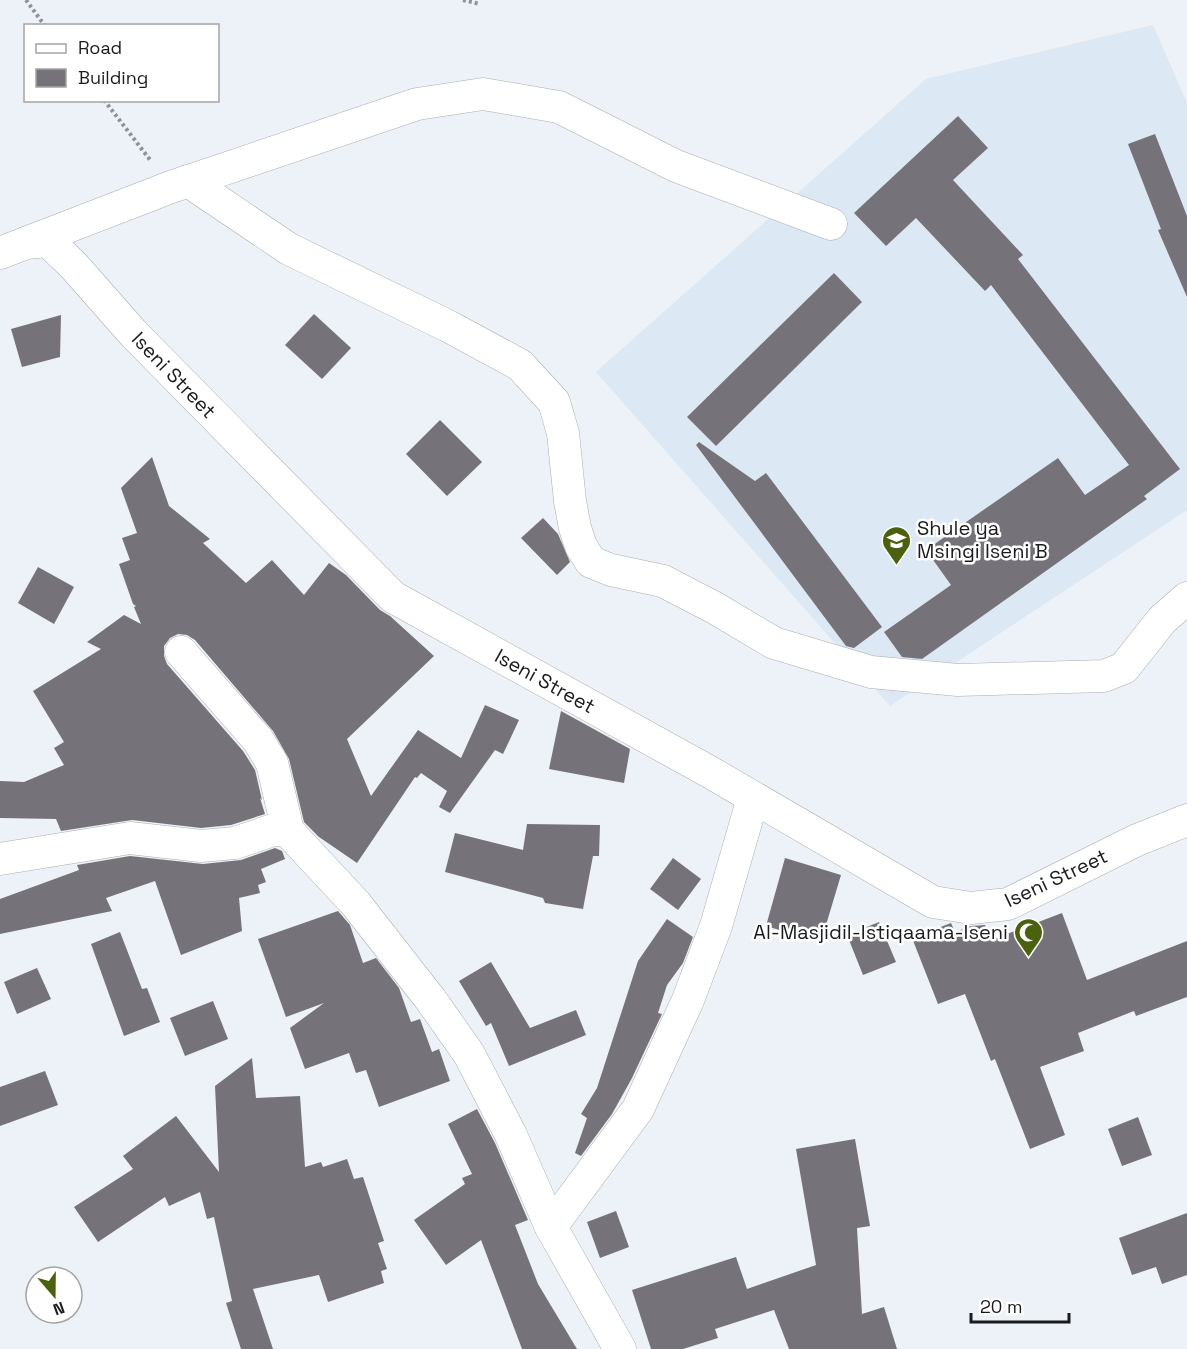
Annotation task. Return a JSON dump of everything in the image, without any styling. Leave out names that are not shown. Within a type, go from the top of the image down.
[{"type":"street","points":[[13,248],[179,184],[417,104],[483,94],[559,107],[676,166],[831,224]]},
{"type":"street","points":[[179,184],[289,249],[448,326],[520,365],[554,402],[563,433],[574,528],[591,562],[611,570],[663,581],[774,643],[871,672],[958,680],[1104,676],[1124,668],[1162,620],[1187,598]]},
{"type":"street","name":"Iseni Street","points":[[13,248],[48,241],[74,266],[133,333],[393,597],[753,798],[933,902],[971,908],[1008,904],[1137,840],[1187,820]]},
{"type":"street","points":[[181,652],[258,740],[272,763],[288,831],[356,904],[431,1000],[469,1054],[511,1135],[551,1227],[620,1349]]},
{"type":"street","points":[[551,1227],[638,1109],[688,1000],[717,926],[753,798]]},
{"type":"street","points":[[0,859],[130,838],[201,846],[235,843],[273,830],[288,831]]},
{"type":"path","points":[[26,0],[44,24]]},
{"type":"path","points":[[463,0],[480,4]]},
{"type":"path","points":[[106,102],[179,184]]},
{"type":"shaded area","points":[[1153,25],[1187,103],[1187,510],[890,706],[596,372],[926,79]]},
{"type":"building","points":[[958,116],[988,148],[953,180],[1023,255],[1018,259],[1180,469],[1144,496],[1147,499],[922,659],[902,657],[884,632],[951,585],[926,550],[1058,458],[1085,495],[1129,465],[991,285],[985,291],[916,218],[886,246],[854,213]]},
{"type":"building","points":[[1155,134],[1187,216],[1187,297],[1158,230],[1161,229],[1128,144]]},
{"type":"building","points":[[834,273],[862,302],[716,446],[687,417]]},
{"type":"building","points":[[314,314],[351,348],[322,379],[285,345]]},
{"type":"building","points":[[61,315],[60,357],[22,367],[11,329]]},
{"type":"building","points":[[440,420],[482,462],[447,496],[406,454]]},
{"type":"building","points":[[699,442],[755,481],[766,473],[882,627],[854,648],[846,646],[696,445]]},
{"type":"building","points":[[152,457],[169,506],[210,539],[203,543],[246,583],[272,560],[304,595],[329,563],[346,575],[380,610],[390,616],[434,656],[347,739],[371,796],[418,730],[461,758],[485,705],[519,720],[503,754],[495,750],[450,813],[439,807],[447,791],[421,773],[417,778],[415,777],[357,863],[319,837],[304,822],[289,759],[273,731],[195,640],[187,635],[178,634],[170,638],[164,646],[167,664],[243,751],[255,770],[265,814],[231,825],[201,828],[132,820],[61,831],[56,819],[0,818],[0,781],[24,782],[64,765],[54,748],[64,742],[33,691],[101,649],[87,642],[124,615],[141,624],[119,564],[130,560],[122,538],[137,533],[121,488]]},
{"type":"building","points":[[543,518],[558,534],[570,562],[557,575],[521,538]]},
{"type":"building","points":[[38,567],[74,587],[54,624],[18,603]]},
{"type":"building","points":[[561,711],[630,749],[624,783],[549,769]]},
{"type":"building","points":[[527,824],[600,825],[599,856],[593,856],[583,909],[545,903],[543,898],[445,872],[455,833],[523,850]]},
{"type":"building","points":[[275,848],[282,851],[285,859],[261,869],[266,882],[258,885],[260,893],[239,898],[242,931],[181,955],[155,881],[106,898],[112,911],[0,934],[0,899],[79,870],[77,865],[130,856],[203,864],[241,860]]},
{"type":"building","points":[[673,858],[701,879],[678,910],[650,889]]},
{"type":"building","points":[[785,858],[841,875],[823,935],[798,927],[796,935],[766,926]]},
{"type":"building","points":[[338,911],[350,925],[363,963],[376,958],[399,988],[411,1022],[420,1019],[432,1052],[439,1049],[450,1081],[379,1107],[366,1070],[356,1073],[349,1053],[305,1069],[290,1028],[324,1003],[286,1017],[258,939]]},
{"type":"building","points":[[1062,913],[1087,980],[1187,941],[1187,997],[1136,1016],[1134,1011],[1078,1033],[1084,1051],[1040,1067],[1065,1135],[1030,1149],[995,1059],[991,1061],[965,994],[938,1004],[912,938],[951,923],[955,932],[971,926],[985,925],[991,940]]},
{"type":"building","points":[[667,919],[693,937],[683,963],[667,985],[658,1013],[662,1014],[632,1078],[612,1114],[581,1156],[575,1153],[587,1118],[581,1114],[597,1088],[638,961]]},
{"type":"building","points":[[879,922],[896,962],[863,975],[847,935]]},
{"type":"building","points":[[120,932],[142,989],[147,988],[160,1022],[124,1036],[91,944]]},
{"type":"building","points":[[491,962],[530,1028],[576,1010],[586,1035],[509,1066],[491,1023],[486,1026],[459,981]]},
{"type":"building","points":[[37,968],[51,999],[17,1014],[4,982]]},
{"type":"building","points":[[213,1001],[228,1039],[185,1056],[170,1018]]},
{"type":"building","points":[[252,1058],[256,1098],[300,1096],[305,1167],[321,1162],[323,1167],[347,1159],[354,1179],[363,1177],[384,1241],[378,1243],[387,1269],[381,1271],[384,1283],[328,1302],[319,1275],[253,1289],[273,1349],[241,1349],[226,1303],[232,1301],[214,1217],[207,1219],[200,1192],[169,1206],[165,1197],[98,1242],[74,1207],[133,1169],[123,1156],[176,1116],[219,1172],[215,1086]]},
{"type":"building","points":[[45,1071],[58,1105],[0,1126],[0,1087]]},
{"type":"building","points":[[477,1109],[495,1143],[528,1220],[515,1225],[538,1284],[577,1349],[522,1349],[481,1240],[446,1265],[414,1220],[465,1184],[462,1178],[472,1174],[448,1124]]},
{"type":"building","points":[[1138,1117],[1152,1155],[1122,1166],[1108,1129]]},
{"type":"building","points":[[855,1139],[870,1226],[857,1228],[862,1314],[884,1307],[897,1349],[789,1349],[774,1310],[715,1329],[718,1338],[683,1349],[651,1349],[632,1290],[736,1257],[747,1289],[816,1265],[796,1149]]},
{"type":"building","points":[[616,1211],[629,1247],[600,1258],[587,1222]]},
{"type":"building","points":[[1187,1213],[1187,1275],[1162,1284],[1156,1267],[1132,1275],[1119,1238]]},
{"type":"place","name":"Shule ya Msingi Iseni B","points":[[896,566]]},
{"type":"place","name":"Al-Masjidil-Istiqaama-Iseni","points":[[1029,958]]}]
